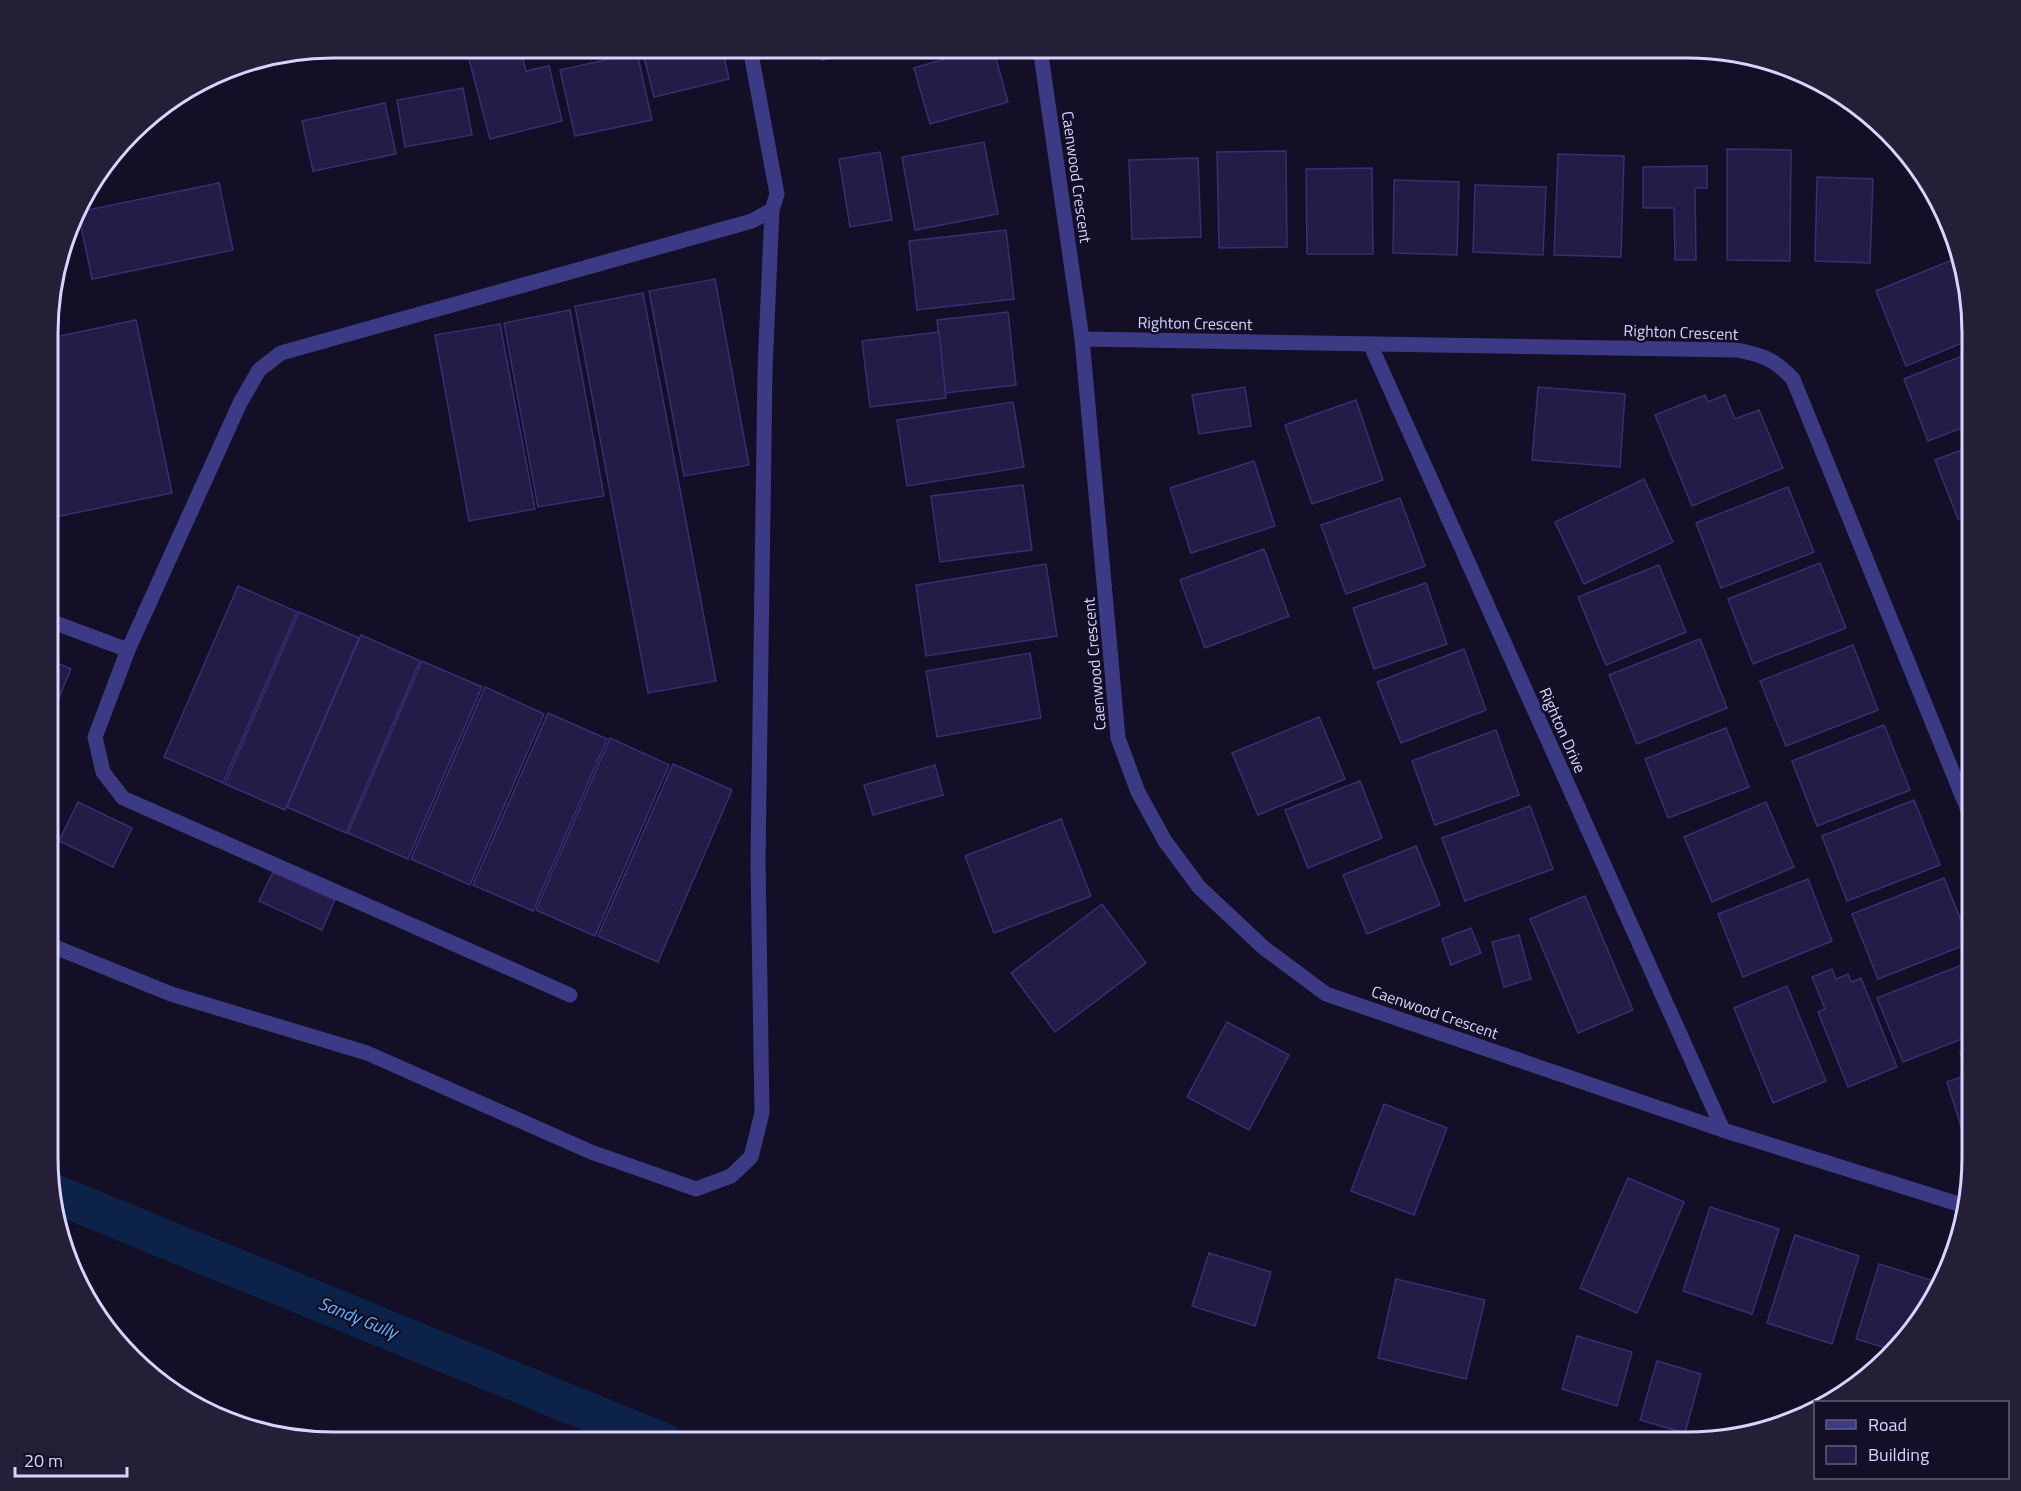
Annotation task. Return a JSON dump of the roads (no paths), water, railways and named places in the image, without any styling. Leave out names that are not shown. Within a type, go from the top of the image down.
[{"type":"street","points":[[58,948],[171,994],[367,1053],[591,1152],[696,1189],[731,1176],[752,1157],[762,1113],[758,861],[765,369],[772,210],[777,194],[752,58]]},
{"type":"street","name":"Caenwood Crescent","points":[[1041,58],[1083,339],[1118,738],[1138,792],[1165,841],[1199,887],[1264,948],[1326,994],[1723,1130],[1958,1204]]},
{"type":"street","points":[[570,995],[123,798],[103,772],[95,737],[128,650],[240,403],[259,370],[281,353],[752,221],[772,210]]},
{"type":"street","name":"Righton Crescent","points":[[1083,339],[1737,350],[1761,354],[1779,364],[1793,379],[1962,795]]},
{"type":"street","name":"Righton Drive","points":[[1370,344],[1723,1130]]},
{"type":"street","points":[[58,624],[128,650]]},
{"type":"waterway","name":"Sandy Gully","points":[[61,1197],[638,1432]]}]
